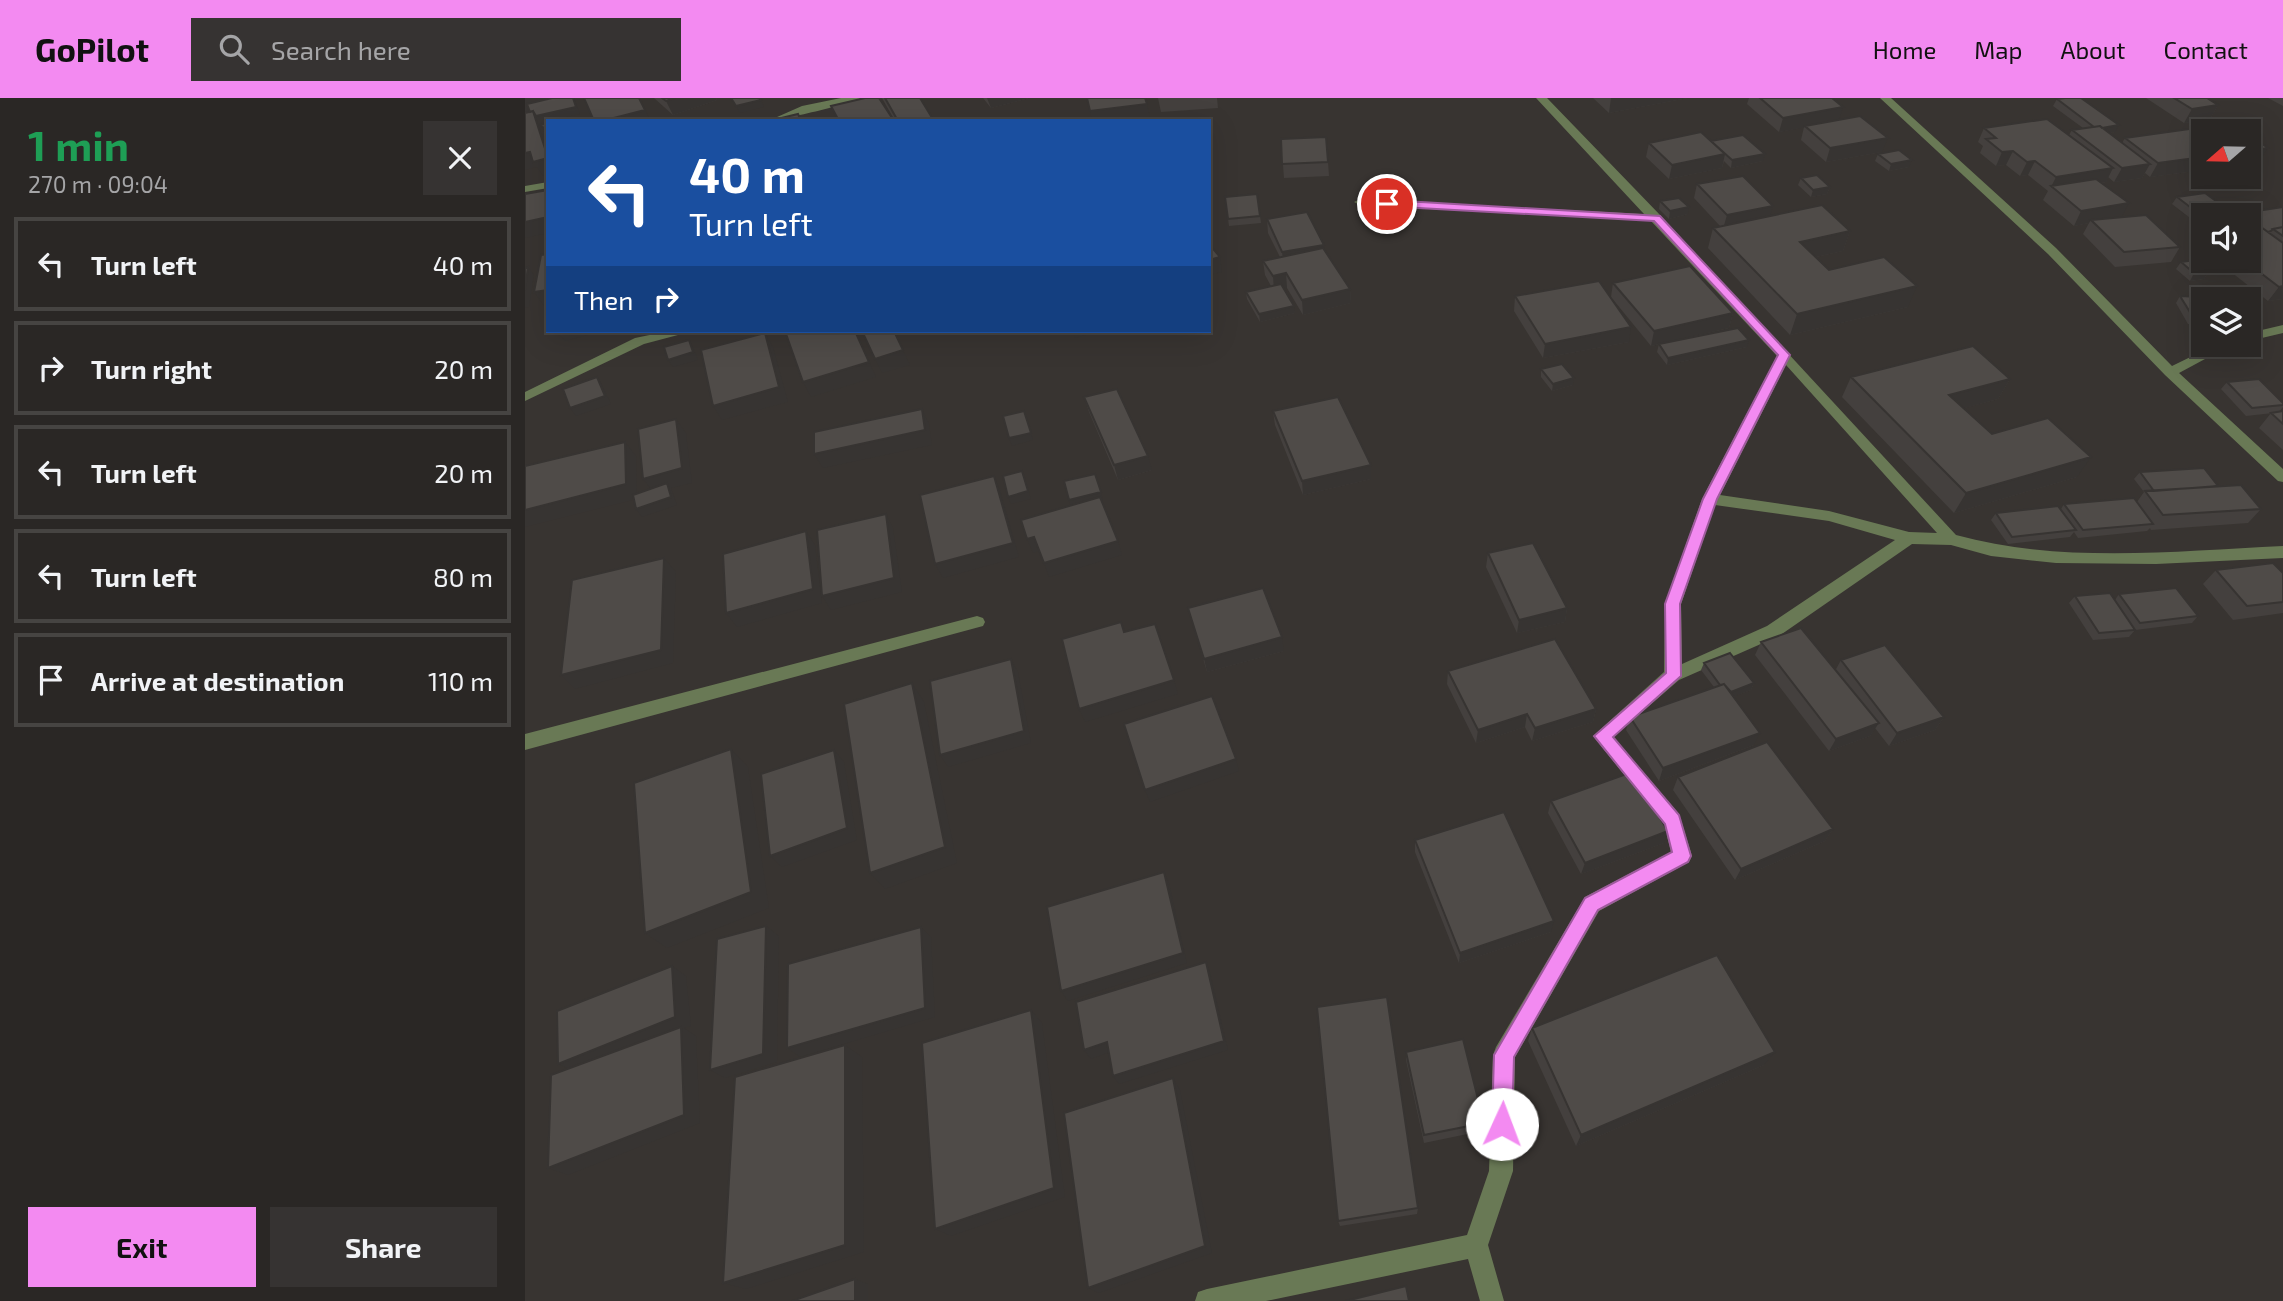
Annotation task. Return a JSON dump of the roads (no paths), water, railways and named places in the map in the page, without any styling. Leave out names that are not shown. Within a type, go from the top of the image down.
[{"type":"street","points":[[799,98],[806,108]]},
{"type":"street","points":[[778,119],[806,108],[856,98]]},
{"type":"street","points":[[1541,98],[1657,218],[1951,539]]},
{"type":"street","points":[[1885,98],[2052,251],[2170,372],[2283,477]]},
{"type":"street","points":[[525,189],[546,185]]},
{"type":"street","points":[[1360,202],[1657,218]]},
{"type":"street","points":[[2261,334],[2283,329]]},
{"type":"street","points":[[525,397],[644,336],[669,333]]},
{"type":"street","points":[[1673,676],[1673,604],[1710,499],[1784,355]]},
{"type":"street","points":[[2170,372],[2201,357]]},
{"type":"street","points":[[1710,499],[1829,516],[1909,538],[1951,539],[1991,550],[2056,557],[2156,558],[2283,552]]},
{"type":"street","points":[[1492,1301],[1475,1245],[1501,1171],[1504,1055],[1592,904],[1682,856],[1672,820],[1602,736],[1673,676],[1773,631],[1909,538]]},
{"type":"street","points":[[525,742],[977,622]]},
{"type":"street","points":[[1207,1301],[1475,1245]]}]
